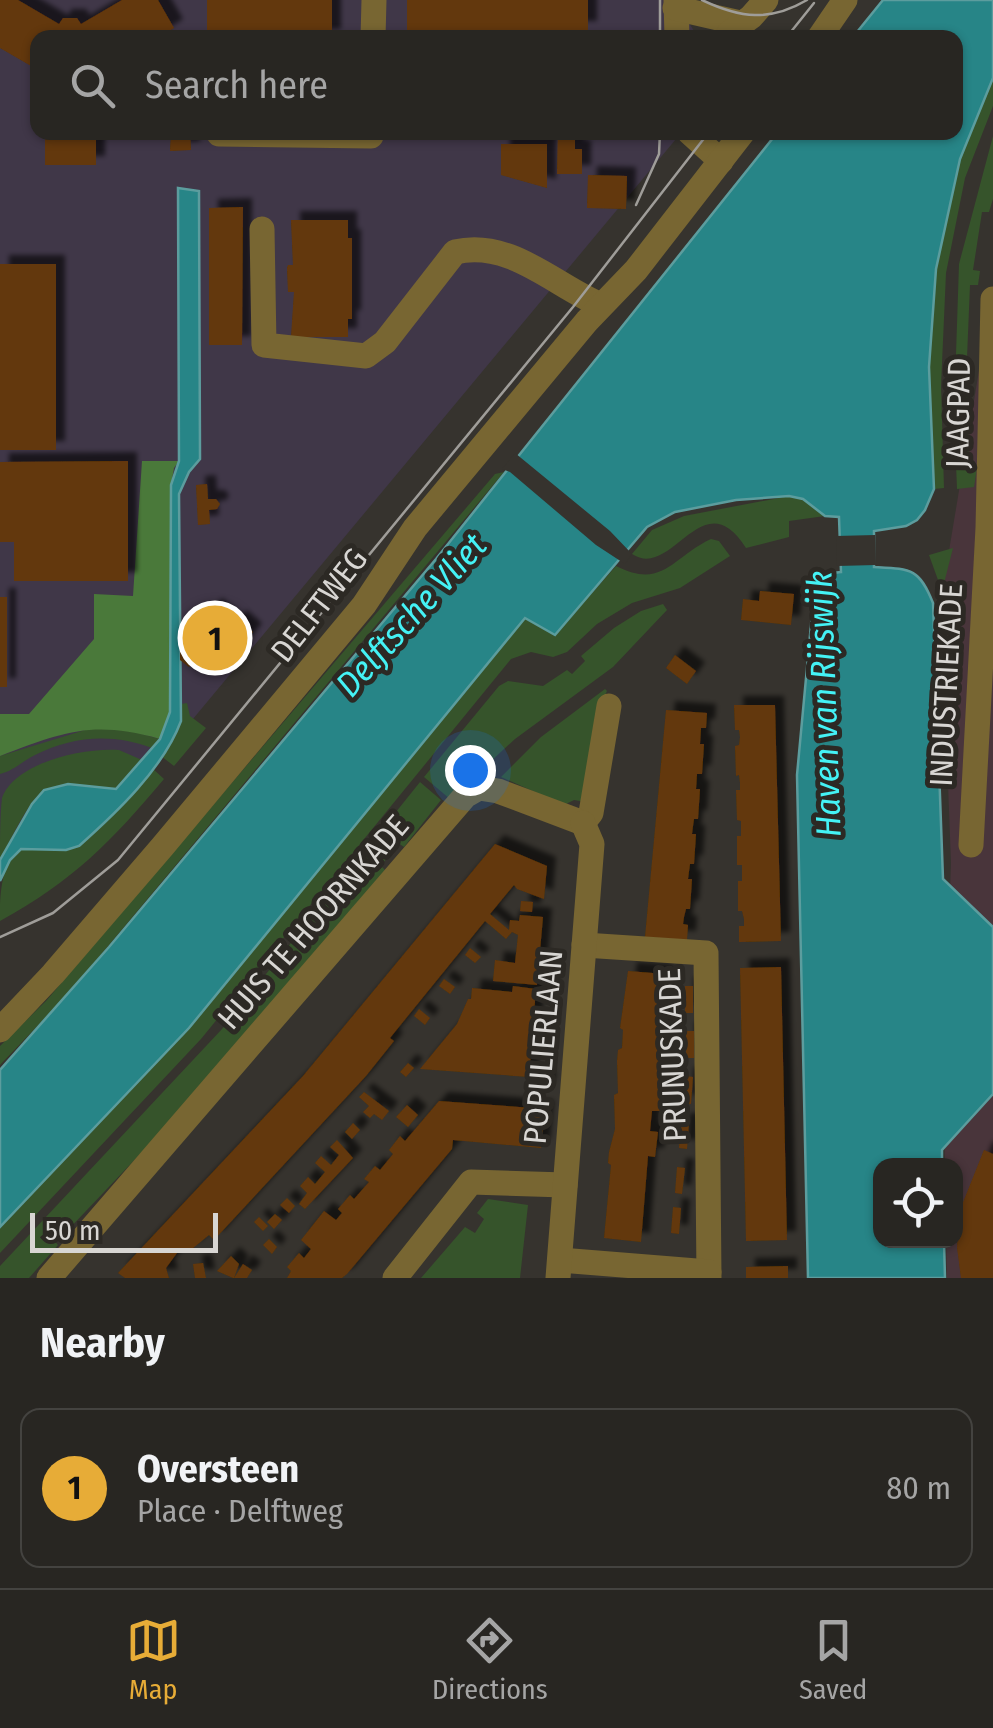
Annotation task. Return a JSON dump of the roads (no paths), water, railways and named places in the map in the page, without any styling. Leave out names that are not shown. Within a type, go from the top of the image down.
[{"type":"street","points":[[373,30],[374,0]]},
{"type":"street","points":[[677,30],[676,4],[732,30],[766,0]]},
{"type":"street","points":[[824,30],[845,0]]},
{"type":"street","points":[[698,140],[721,161]]},
{"type":"street","name":"DELFTWEG","points":[[0,1030],[163,846],[364,606],[415,528],[602,305],[636,270],[738,140]]},
{"type":"street","points":[[262,229],[264,345],[366,356],[385,342],[455,252],[468,249],[534,265],[581,297],[602,305]]},
{"type":"street","name":"JAAGPAD","points":[[991,528],[993,299]]},
{"type":"street","name":"INDUSTRIEKADE","points":[[970,845],[991,528]]},
{"type":"street","points":[[584,822],[591,813],[609,706]]},
{"type":"street","name":"HUIS TE HOORNKADE","points":[[49,1278],[465,796],[479,788],[498,791],[584,822]]},
{"type":"street","name":"POPULIERLAAN","points":[[559,1269],[592,844],[584,822]]},
{"type":"street","name":"PRUNUSKADE","points":[[559,1269],[709,1275],[706,953],[584,945]]},
{"type":"street","points":[[395,1278],[471,1182],[564,1185]]},
{"type":"water","points":[[883,0],[993,0],[993,78],[960,159],[936,269],[929,367],[934,489],[917,520],[906,526],[874,531],[874,567],[912,573],[923,583],[933,603],[943,879],[993,927],[993,1094],[942,1150],[942,1158],[873,1158],[873,1248],[944,1248],[945,1278],[808,1278],[797,775],[813,603],[805,601],[816,579],[841,572],[839,517],[825,516],[803,499],[789,496],[736,500],[675,512],[647,527],[555,635],[525,618],[189,1028],[0,1227],[0,1070],[109,947],[436,559],[771,140],[963,140],[963,30],[859,30]]},
{"type":"water","points":[[178,188],[199,191],[200,459],[179,494],[181,721],[151,773],[79,846],[66,850],[21,849],[10,860],[0,881],[0,860],[44,790],[68,784],[116,789],[160,739],[170,712],[171,485],[179,461]]},
{"type":"tram line","points":[[660,0],[660,30]]},
{"type":"tram line","points":[[702,0],[729,11],[755,15],[780,12],[807,0]]},
{"type":"tram line","points":[[792,30],[814,3]]},
{"type":"tram line","points":[[636,205],[659,154],[660,140]]},
{"type":"tram line","points":[[0,937],[53,913],[118,860],[573,307],[703,140]]},
{"type":"place","name":"Oversteen","points":[[215,638]]},
{"type":"water label","name":"Delftsche Vliet","points":[[411,615]]},
{"type":"water label","name":"Haven van Rijswijk","points":[[824,704]]}]
